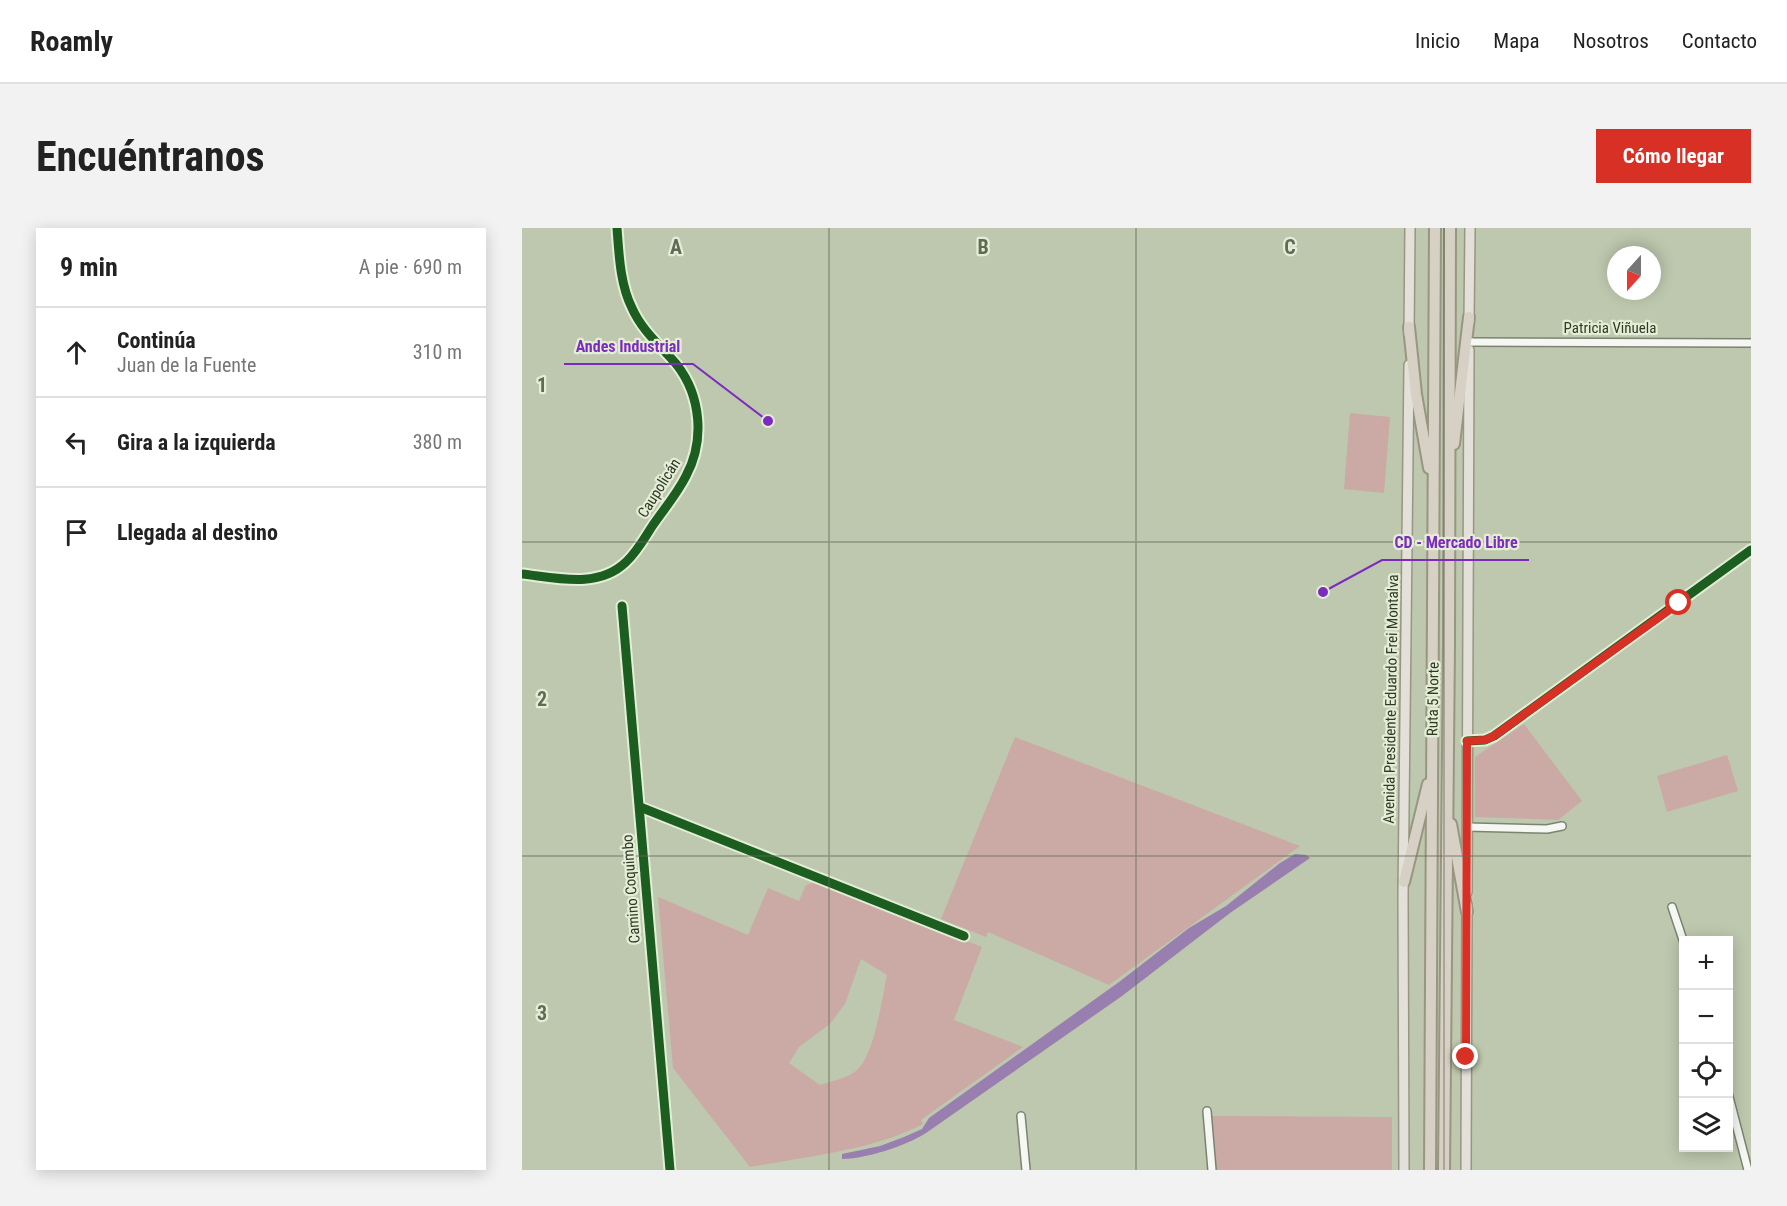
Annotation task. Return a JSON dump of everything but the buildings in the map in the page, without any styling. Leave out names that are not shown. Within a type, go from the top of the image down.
[{"type":"highway","name":"Ruta 5 Norte","points":[[1430,1170],[1435,228]]},
{"type":"highway","name":"Ruta 5 Norte","points":[[1444,1170],[1450,228]]},
{"type":"highway","points":[[1448,483],[1469,317]]},
{"type":"highway","points":[[1409,327],[1416,394],[1433,498]]},
{"type":"highway","points":[[1404,882],[1432,760]]},
{"type":"highway","points":[[1447,806],[1467,912]]},
{"type":"main road","name":"Avenida Presidente Eduardo Frei Montalva","points":[[1404,1170],[1404,882],[1410,228]]},
{"type":"main road","points":[[1466,1170],[1470,228]]},
{"type":"street","name":"Caupolicán","points":[[522,574],[588,580],[619,568],[634,552],[678,489],[690,470],[695,455],[698,423],[692,394],[681,371],[648,334],[631,307],[623,280],[617,228]]},
{"type":"street","name":"Patricia Viñuela","points":[[1469,342],[1751,343]]},
{"type":"street","points":[[1467,741],[1485,740],[1494,736],[1751,550]]},
{"type":"street","name":"Camino Coquimbo","points":[[622,606],[670,1170]]},
{"type":"street","points":[[640,807],[964,936]]},
{"type":"street","points":[[1467,827],[1547,829],[1562,826]]},
{"type":"street","points":[[1672,907],[1681,936]]},
{"type":"street","points":[[1729,1098],[1748,1170]]},
{"type":"street","points":[[1207,1111],[1212,1170]]},
{"type":"street","points":[[1021,1116],[1026,1170]]},
{"type":"shaded area","points":[[1350,413],[1390,417],[1384,493],[1344,489]]},
{"type":"shaded area","points":[[1524,724],[1582,801],[1558,820],[1475,817],[1475,757]]},
{"type":"shaded area","points":[[1015,737],[1300,846],[1109,985],[988,932],[986,937],[941,919]]},
{"type":"shaded area","points":[[1727,755],[1738,791],[1667,812],[1657,776]]},
{"type":"shaded area","points":[[1295,854],[1306,855],[1310,858],[1230,913],[1122,996],[926,1133],[908,1143],[885,1151],[842,1159],[842,1154],[880,1146],[922,1129],[929,1118],[1119,982],[1189,928],[1226,906],[1280,863]]},
{"type":"shaded area","points":[[817,882],[982,947],[954,1020],[1023,1047],[921,1120],[923,1124],[904,1133],[839,1152],[750,1167],[673,1068],[658,897],[748,935],[768,888],[799,901],[806,885]],"holes":[[[861,959],[887,975],[874,1037],[865,1060],[859,1068],[841,1079],[820,1085],[789,1063],[799,1047],[830,1024],[845,1004]]]},
{"type":"shaded area","points":[[1212,1116],[1392,1117],[1392,1170],[1216,1170]]},
{"type":"cycle path","points":[[522,574],[577,580],[603,576],[615,570],[634,554],[675,495],[686,476],[696,448],[698,419],[691,390],[677,365],[646,331],[632,308],[619,258],[617,228]]},
{"type":"cycle path","points":[[1467,741],[1485,740],[1494,736],[1751,550]]},
{"type":"cycle path","points":[[622,606],[670,1170]]},
{"type":"cycle path","points":[[640,807],[964,936]]},
{"type":"place","name":"Andes Industrial","points":[[768,421]]},
{"type":"place","name":"CD - Mercado Libre","points":[[1323,592]]},
{"type":"route","points":[[1466,1057],[1467,741],[1485,740],[1494,736],[1679,603]]}]
